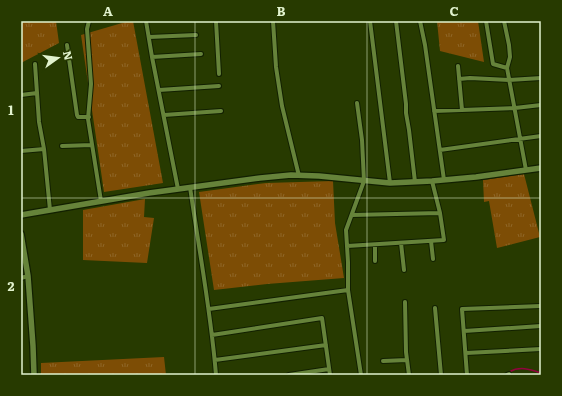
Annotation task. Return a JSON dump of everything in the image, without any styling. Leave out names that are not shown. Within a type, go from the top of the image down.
[{"type":"street","points":[[89,21],[87,29],[91,84],[89,117],[101,201]]},
{"type":"street","points":[[147,21],[152,57],[178,189]]},
{"type":"street","points":[[216,21],[219,74]]},
{"type":"street","points":[[273,21],[276,67],[282,106],[299,176]]},
{"type":"street","points":[[370,21],[390,183]]},
{"type":"street","points":[[396,21],[415,182]]},
{"type":"street","points":[[420,21],[425,45],[444,180]]},
{"type":"street","points":[[486,21],[493,64],[507,68]]},
{"type":"street","points":[[504,21],[510,57],[507,68],[526,170]]},
{"type":"street","points":[[149,37],[196,35]]},
{"type":"street","points":[[67,45],[76,115],[78,117],[89,117]]},
{"type":"street","points":[[152,57],[201,54]]},
{"type":"street","points":[[35,64],[36,93],[44,149],[50,210]]},
{"type":"street","points":[[458,66],[462,110]]},
{"type":"street","points":[[459,79],[476,78],[509,80],[541,78]]},
{"type":"street","points":[[159,90],[219,86]]},
{"type":"street","points":[[21,95],[36,93]]},
{"type":"street","points":[[357,103],[362,140],[364,181],[346,230],[348,290],[361,375]]},
{"type":"street","points":[[434,111],[515,108],[541,105]]},
{"type":"street","points":[[164,115],[221,111]]},
{"type":"street","points":[[440,150],[541,136]]},
{"type":"street","points":[[62,146],[92,145]]},
{"type":"street","points":[[21,151],[44,149]]},
{"type":"street","points":[[21,215],[149,193],[291,175],[319,176],[390,183],[476,178],[541,168]]},
{"type":"street","points":[[347,246],[444,240],[440,213],[432,181]]},
{"type":"street","points":[[190,187],[209,309],[216,375]]},
{"type":"street","points":[[352,215],[440,213]]},
{"type":"street","points":[[21,234],[28,276],[34,375]]},
{"type":"street","points":[[431,241],[433,259]]},
{"type":"street","points":[[401,243],[404,270]]},
{"type":"street","points":[[374,245],[375,261]]},
{"type":"street","points":[[21,278],[28,276]]},
{"type":"street","points":[[209,309],[348,290]]},
{"type":"street","points":[[405,302],[409,375]]},
{"type":"street","points":[[467,375],[462,309],[541,306]]},
{"type":"street","points":[[435,308],[441,375]]},
{"type":"street","points":[[212,335],[322,318],[330,375]]},
{"type":"street","points":[[464,331],[541,326]]},
{"type":"street","points":[[215,360],[326,346]]},
{"type":"street","points":[[466,354],[541,349]]},
{"type":"street","points":[[383,361],[407,360]]},
{"type":"street","points":[[289,375],[329,369]]},
{"type":"green space","points":[[21,21],[56,21],[59,43],[21,63]]},
{"type":"green space","points":[[133,21],[163,183],[104,192],[81,35]]},
{"type":"green space","points":[[437,21],[478,21],[484,62],[440,51]]},
{"type":"green space","points":[[524,174],[540,237],[497,248],[489,201],[484,202],[483,180]]},
{"type":"green space","points":[[333,181],[335,223],[344,278],[214,290],[199,192],[266,183]]},
{"type":"green space","points":[[145,199],[144,217],[154,218],[147,263],[83,260],[83,210]]},
{"type":"green space","points":[[164,357],[166,375],[41,375],[41,363]]},
{"type":"waterway","points":[[509,372],[517,369],[529,369],[541,373]]}]
